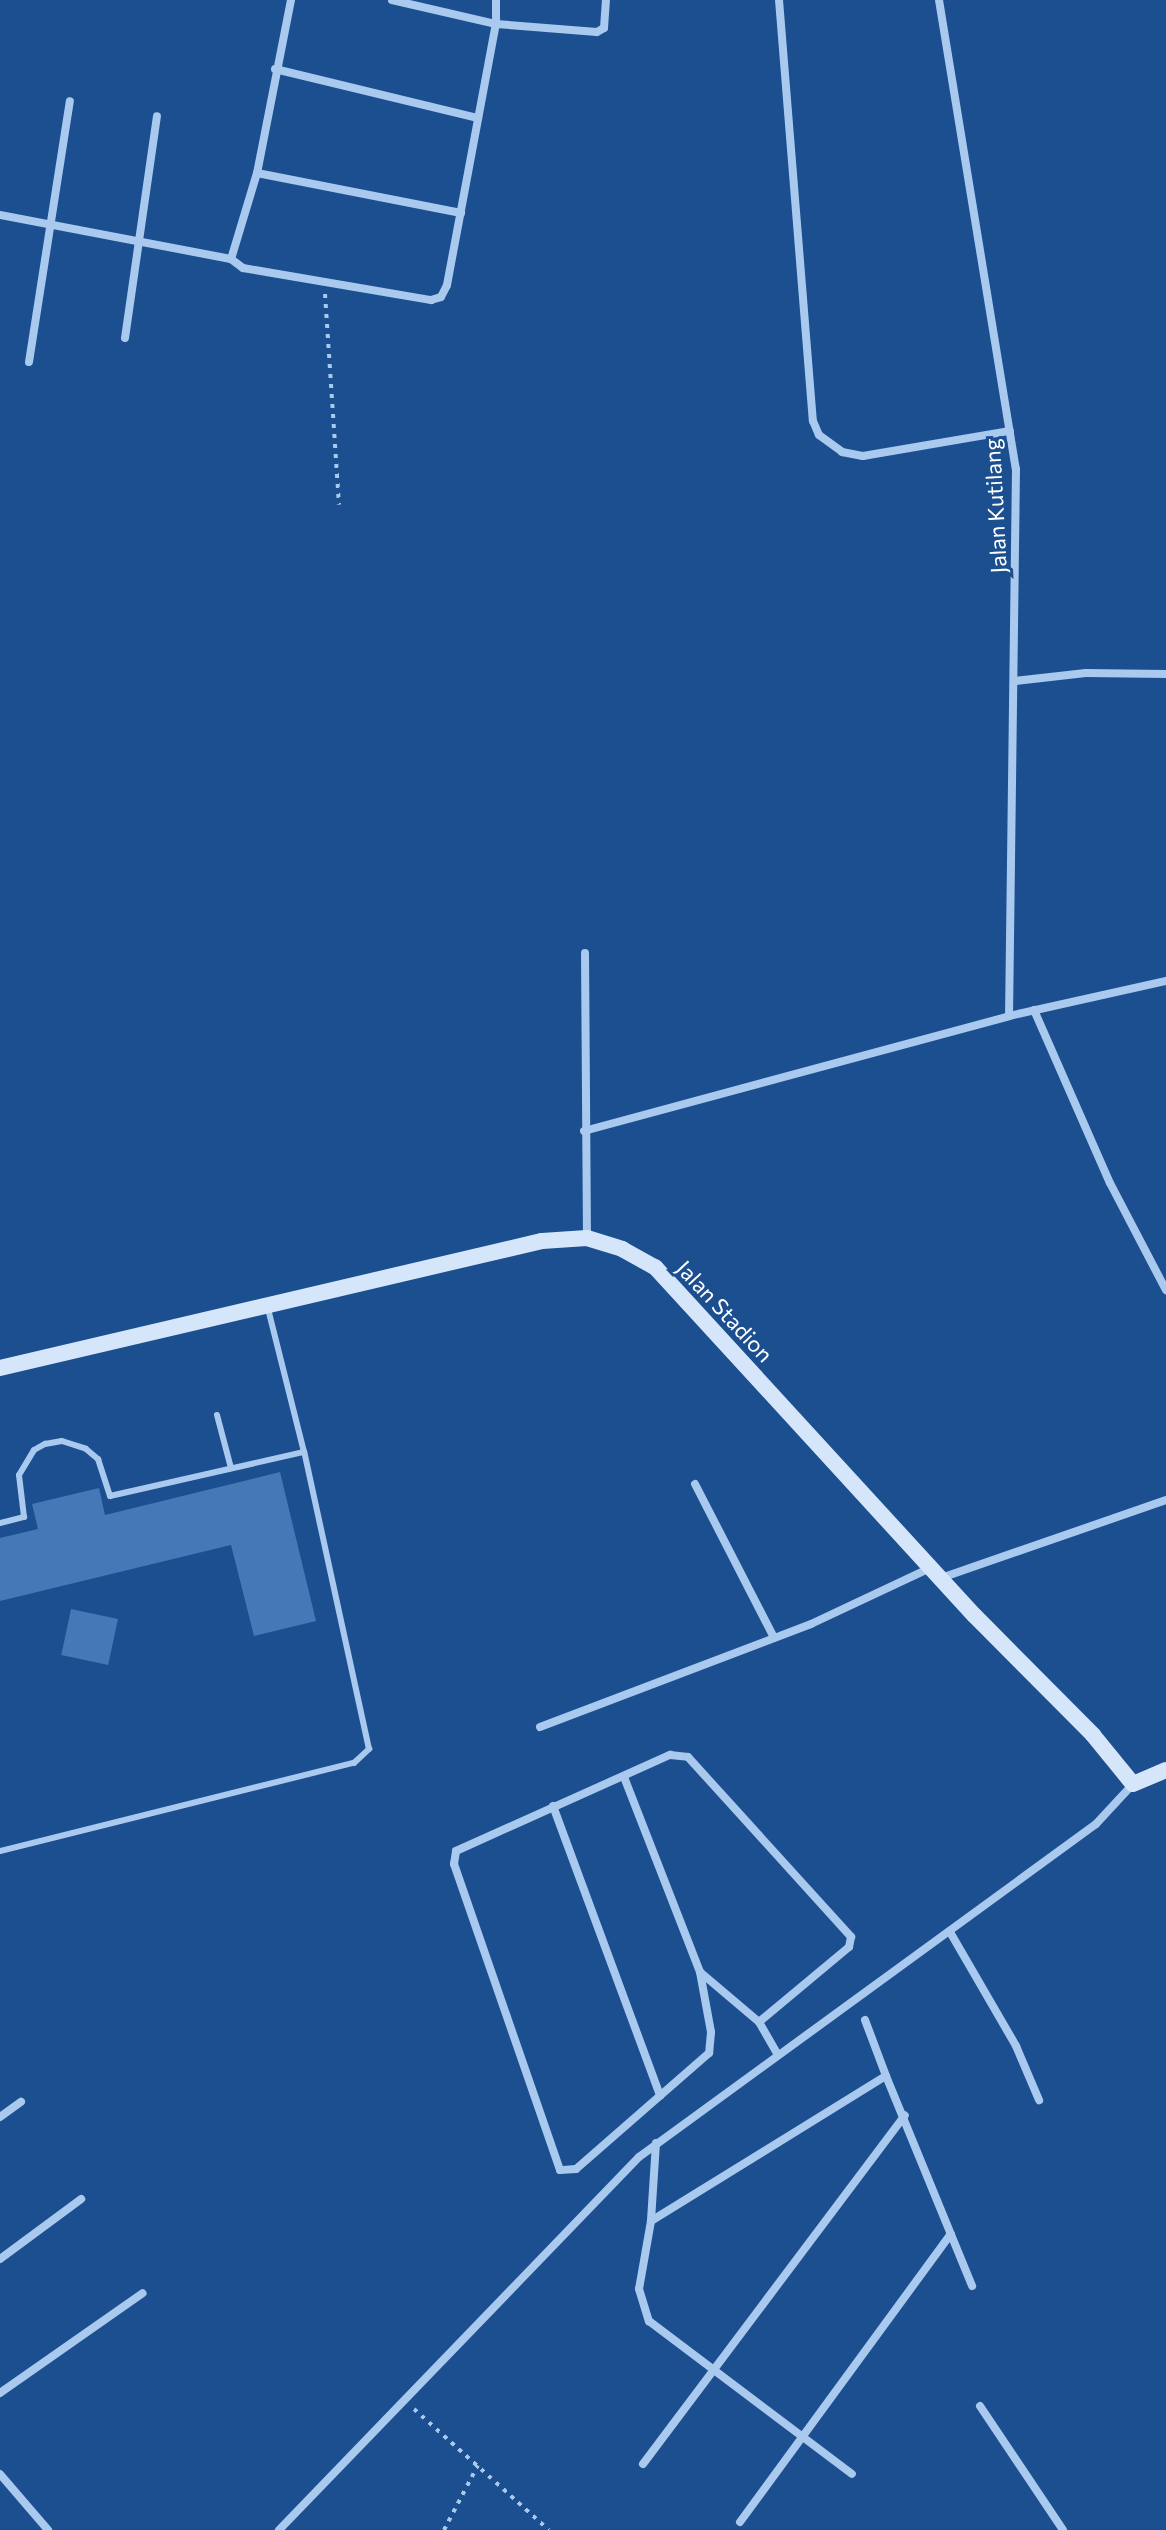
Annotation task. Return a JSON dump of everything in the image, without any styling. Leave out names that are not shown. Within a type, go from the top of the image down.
[{"type":"street","points":[[231,259],[257,173],[291,0]]},
{"type":"street","points":[[392,0],[496,24],[597,32],[604,28],[606,0]]},
{"type":"street","points":[[0,215],[231,259],[243,268],[437,300],[447,285],[496,24],[496,0]]},
{"type":"street","points":[[779,0],[813,421],[819,435],[842,452],[863,456],[1010,431]]},
{"type":"street","name":"Jalan Kutilang","points":[[941,1],[1010,431],[1019,531],[1009,1016]]},
{"type":"street","points":[[275,69],[478,118]]},
{"type":"street","points":[[29,362],[70,101]]},
{"type":"street","points":[[125,338],[157,116]]},
{"type":"street","points":[[257,173],[461,213]]},
{"type":"street","points":[[1015,681],[1086,673],[1166,674]]},
{"type":"street","points":[[585,953],[587,1238]]},
{"type":"street","points":[[584,1131],[1009,1016],[1166,981]]},
{"type":"street","points":[[1034,1010],[1110,1183],[1166,1290]]},
{"type":"street","name":"Jalan Stadion","points":[[0,1368],[542,1241],[587,1238],[655,1267],[935,1573],[1093,1735],[1133,1784]]},
{"type":"street","points":[[695,1484],[774,1638]]},
{"type":"street","points":[[540,1727],[935,1573],[1166,1500]]},
{"type":"street","points":[[624,1777],[700,1972],[711,2048],[576,2169],[560,2170],[555,2165],[454,1864],[459,1846],[670,1755],[688,1757],[849,1932],[849,1947],[759,2022]]},
{"type":"street","points":[[279,2530],[407,2403],[656,2143],[1096,1824],[1133,1784],[1166,1770]]},
{"type":"street","points":[[553,1806],[660,2096]]},
{"type":"street","points":[[950,1932],[1016,2046],[1039,2100]]},
{"type":"street","points":[[700,1972],[759,2022],[777,2053]]},
{"type":"street","points":[[865,2020],[972,2286]]},
{"type":"street","points":[[651,2221],[886,2076]]},
{"type":"street","points":[[0,2117],[21,2102]]},
{"type":"street","points":[[643,2464],[711,2368],[905,2115]]},
{"type":"street","points":[[656,2143],[651,2221],[640,2281],[644,2311],[711,2368],[852,2474]]},
{"type":"street","points":[[0,2259],[81,2199]]},
{"type":"street","points":[[740,2522],[951,2234]]},
{"type":"street","points":[[3,2391],[143,2293]]},
{"type":"street","points":[[0,2379],[3,2391],[0,2403]]},
{"type":"street","points":[[980,2406],[1063,2530]]},
{"type":"street","points":[[0,2474],[48,2530]]},
{"type":"lane","points":[[0,1851],[354,1763],[369,1749],[304,1452],[267,1305]]},
{"type":"lane","points":[[217,1415],[231,1468]]},
{"type":"lane","points":[[0,1523],[24,1517],[19,1475],[34,1450],[45,1444],[62,1441],[86,1449],[98,1459],[110,1496],[304,1452]]},
{"type":"path","points":[[324,283],[339,505]]},
{"type":"path","points":[[407,2403],[479,2464],[549,2530]]},
{"type":"path","points":[[444,2530],[479,2464]]},
{"type":"building","points":[[280,1472],[316,1621],[254,1636],[231,1545],[0,1601],[0,1538],[38,1529],[32,1504],[99,1488],[105,1515]]},
{"type":"building","points":[[71,1609],[118,1619],[108,1665],[61,1655]]}]
